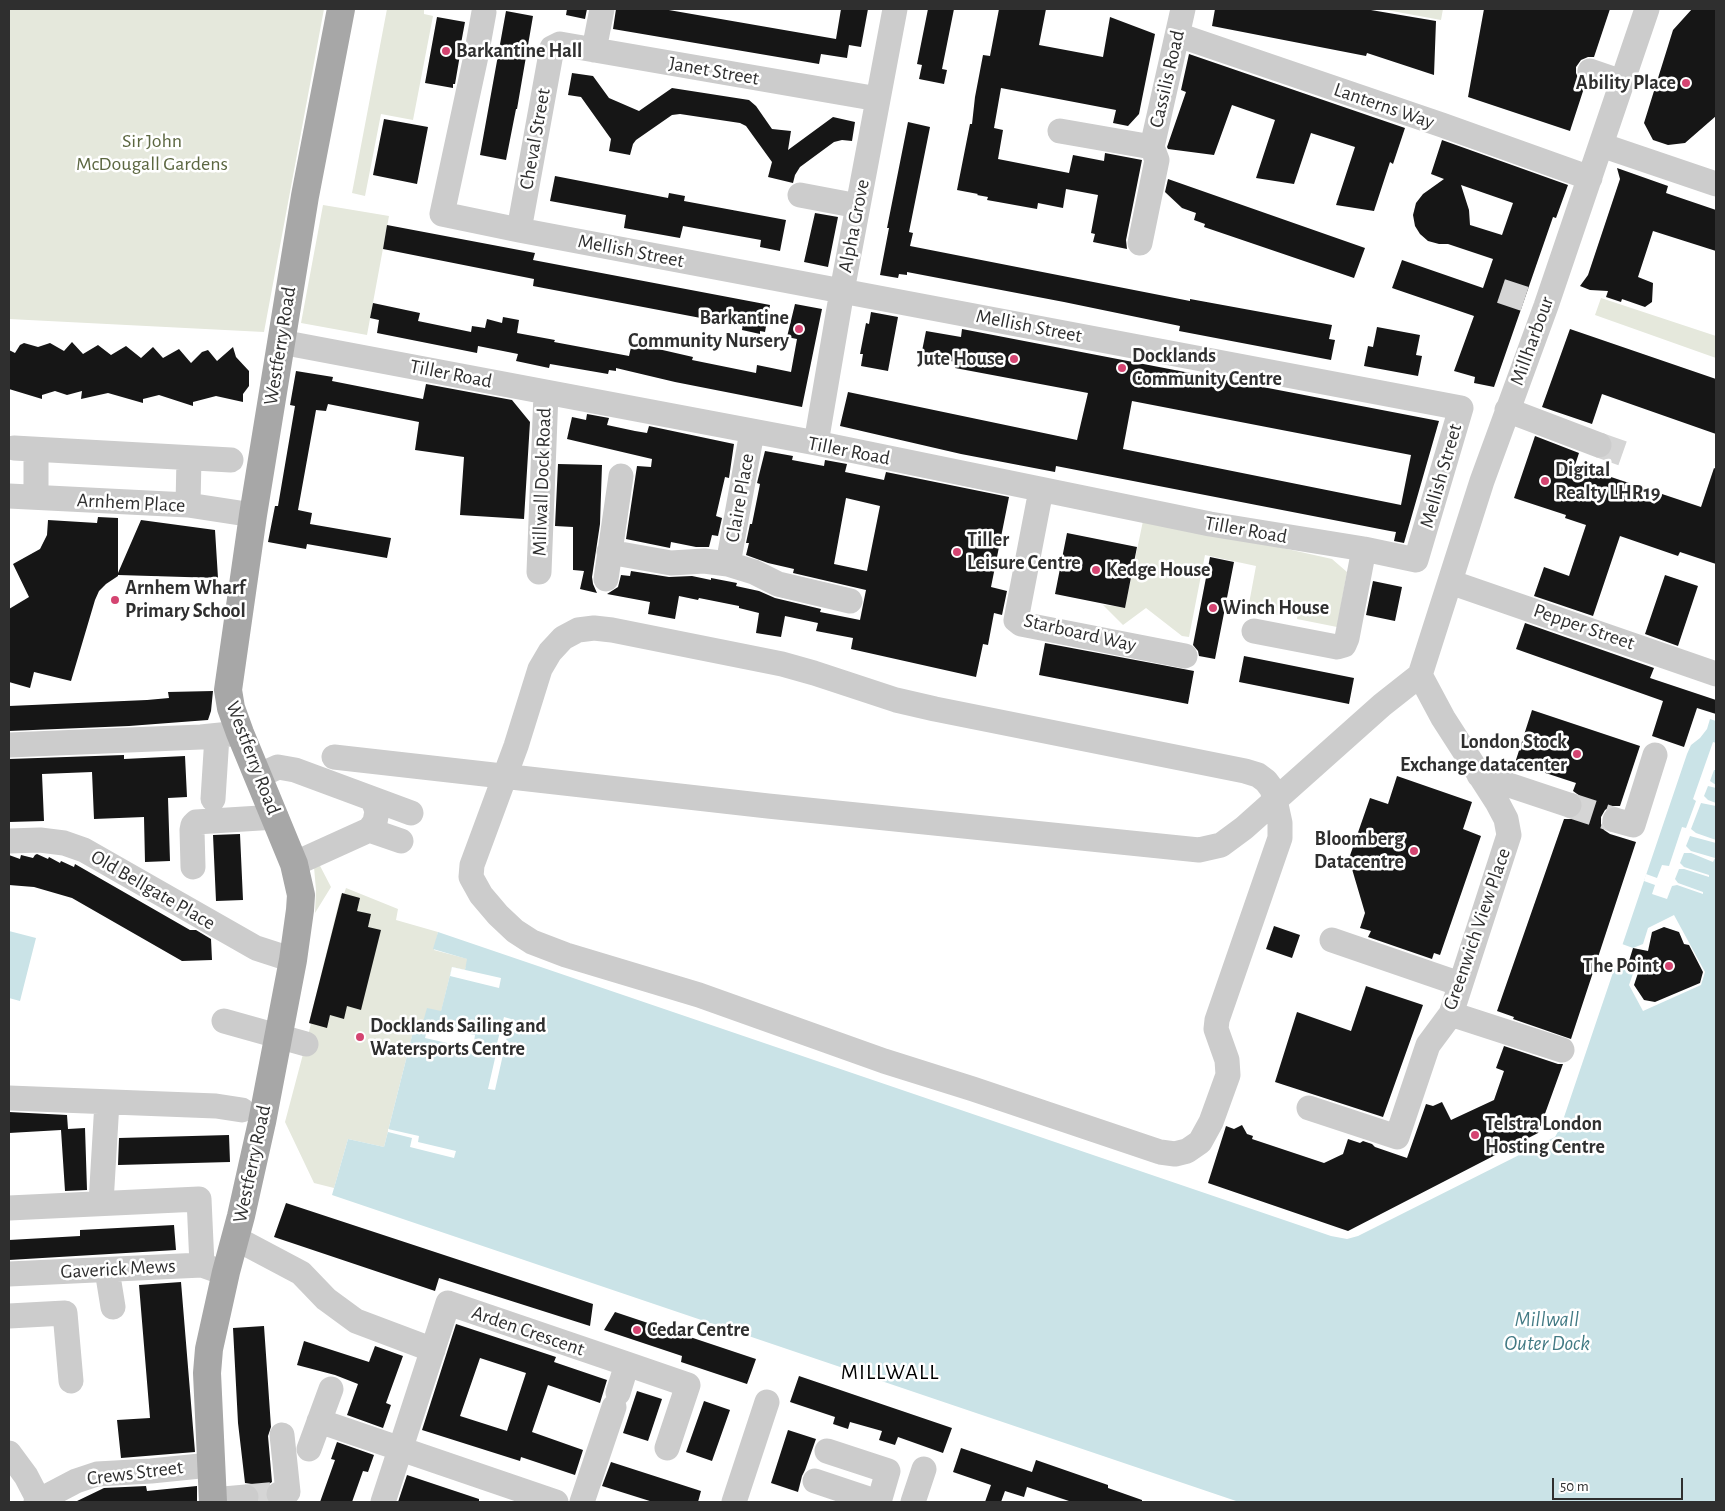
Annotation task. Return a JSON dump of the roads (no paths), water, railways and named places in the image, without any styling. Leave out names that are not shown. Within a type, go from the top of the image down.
[{"type":"main road","name":"Westferry Road","points":[[213,1501],[207,1373],[214,1269],[235,1238],[262,1122],[293,960],[301,903],[300,888],[294,864],[276,817],[258,776],[228,734],[230,708],[228,690],[251,585],[253,515],[305,196],[341,9]]},
{"type":"street","points":[[594,50],[602,9]]},
{"type":"street","name":"Alpha Grove","points":[[816,443],[842,290],[895,9]]},
{"type":"street","name":"Cassilis Road","points":[[1060,131],[1152,147],[1183,9]]},
{"type":"street","name":"Millharbour","points":[[1420,675],[1476,500],[1546,306],[1647,9]]},
{"type":"street","name":"Mellish Street","points":[[484,12],[442,214],[1461,408],[1416,560]]},
{"type":"street","name":"Lanterns Way","points":[[1178,35],[1220,53],[1590,178]]},
{"type":"street","name":"Janet Street","points":[[552,48],[560,44],[878,99]]},
{"type":"street","name":"Cheval Street","points":[[519,230],[552,48]]},
{"type":"street","points":[[1590,71],[1622,82]]},
{"type":"street","points":[[1601,145],[1716,184]]},
{"type":"street","points":[[1140,244],[1157,160],[1152,147]]},
{"type":"street","points":[[800,195],[858,206]]},
{"type":"street","name":"Tiller Road","points":[[281,342],[816,443],[1210,524],[1416,560]]},
{"type":"street","name":"Millwall Dock Road","points":[[539,572],[546,393]]},
{"type":"street","points":[[1507,410],[1599,445]]},
{"type":"street","name":"Claire Place","points":[[728,564],[752,432]]},
{"type":"street","points":[[36,497],[25,449],[231,460]]},
{"type":"street","points":[[188,505],[189,458]]},
{"type":"street","points":[[606,578],[621,476]]},
{"type":"street","name":"Starboard Way","points":[[1041,490],[1016,620],[1021,624],[1185,656]]},
{"type":"street","name":"Arnhem Place","points":[[9,496],[188,505],[253,515]]},
{"type":"street","points":[[1254,631],[1337,648],[1344,645],[1364,550]]},
{"type":"street","name":"Claire Place","points":[[609,552],[671,563],[704,561],[728,564],[754,572],[778,584],[850,601]]},
{"type":"street","name":"Pepper Street","points":[[1450,582],[1716,674]]},
{"type":"street","points":[[594,628],[782,664],[896,700],[935,709],[1245,771],[1258,775],[1266,781],[1272,789],[1275,800],[1280,823],[1280,838],[1217,1020],[1216,1030],[1227,1060],[1228,1075],[1211,1122],[1200,1142],[1187,1151],[1175,1154],[1160,1152],[974,1089],[884,1061],[699,996],[566,955],[532,942],[515,931],[498,915],[481,895],[471,877],[472,865],[516,746],[540,669],[550,652],[563,638],[578,630],[594,628]]},
{"type":"street","points":[[334,757],[768,806],[1199,850],[1221,845],[1244,828],[1382,705],[1420,675]]},
{"type":"street","name":"Greenwich View Place","points":[[1309,1108],[1397,1137],[1428,1045],[1451,1014],[1509,835],[1506,819],[1443,718],[1420,675]]},
{"type":"street","points":[[9,745],[228,734],[213,799]]},
{"type":"street","points":[[1615,820],[1632,825],[1655,755]]},
{"type":"street","points":[[258,776],[278,767],[295,770],[411,813]]},
{"type":"street","points":[[1479,775],[1569,806]]},
{"type":"street","points":[[294,864],[369,830],[375,822],[377,811],[373,800]]},
{"type":"street","points":[[193,867],[192,830],[196,822],[276,817]]},
{"type":"street","points":[[369,830],[401,841]]},
{"type":"street","name":"Old Bellgate Place","points":[[9,841],[48,841],[64,843],[84,850],[256,948],[293,960]]},
{"type":"street","points":[[1332,940],[1460,984]]},
{"type":"street","points":[[1451,1014],[1562,1050]]},
{"type":"street","points":[[224,1021],[306,1044]]},
{"type":"street","points":[[9,1098],[216,1106],[242,1110]]},
{"type":"street","points":[[101,1204],[107,1102]]},
{"type":"street","points":[[9,1208],[199,1199],[214,1269]]},
{"type":"street","points":[[235,1238],[301,1273],[326,1300],[356,1321],[433,1350],[382,1502]]},
{"type":"street","name":"Gaverick Mews","points":[[9,1274],[107,1270],[214,1269]]},
{"type":"street","points":[[107,1270],[113,1306]]},
{"type":"street","name":"Arden Crescent","points":[[433,1350],[448,1303],[627,1364]]},
{"type":"street","points":[[9,1316],[65,1313],[71,1381]]},
{"type":"street","points":[[582,1502],[627,1364],[688,1385],[667,1448]]},
{"type":"street","points":[[309,1449],[331,1388]]},
{"type":"street","points":[[734,1502],[767,1402]]},
{"type":"street","points":[[319,1421],[556,1502]]},
{"type":"street","points":[[279,1494],[288,1492],[282,1435]]},
{"type":"street","points":[[815,1481],[843,1497],[878,1502],[888,1471],[827,1451]]},
{"type":"street","points":[[9,1453],[26,1476],[37,1501]]},
{"type":"street","name":"Crews Street","points":[[37,1501],[76,1481],[97,1474],[210,1465]]},
{"type":"street","points":[[913,1502],[924,1469]]},
{"type":"street","points":[[213,1501],[246,1497]]},
{"type":"water","name":"Millwall Outer Dock","points":[[1710,719],[1716,721],[1716,1502],[1239,1502],[332,1195],[348,1139],[384,1147],[416,1020],[423,1022],[427,1008],[441,1011],[452,967],[465,970],[467,959],[433,949],[438,932],[1331,1236],[1347,1239],[1358,1236],[1555,1137],[1561,1126],[1687,754],[1691,745],[1707,729]]},
{"type":"water","points":[[9,931],[36,938],[20,1001],[9,998]]},
{"type":"tunnel","points":[[1501,291],[1546,306]]},
{"type":"tunnel","points":[[1599,445],[1630,456]]},
{"type":"tunnel","points":[[1569,805],[1615,820]]},
{"type":"tunnel","points":[[246,1497],[279,1494]]},
{"type":"place","name":"Barkantine Hall","points":[[446,51]]},
{"type":"place","name":"Ability Place","points":[[1686,83]]},
{"type":"place","name":"Barkantine Community Nursery","points":[[799,329]]},
{"type":"place","name":"Jute House","points":[[1014,359]]},
{"type":"place","name":"Docklands Community Centre","points":[[1122,368]]},
{"type":"place","name":"Digital Realty LHR19","points":[[1545,481]]},
{"type":"place","name":"Tiller Leisure Centre","points":[[957,552]]},
{"type":"place","name":"Kedge House","points":[[1096,570]]},
{"type":"place","name":"Arnhem Wharf Primary School","points":[[115,600]]},
{"type":"place","name":"Winch House","points":[[1213,608]]},
{"type":"place","name":"London Stock Exchange datacenter","points":[[1577,754]]},
{"type":"place","name":"Bloomberg Datacentre","points":[[1414,851]]},
{"type":"place","name":"The Point","points":[[1669,966]]},
{"type":"place","name":"Docklands Sailing and Watersports Centre","points":[[360,1037]]},
{"type":"place","name":"Telstra London Hosting Centre","points":[[1475,1135]]},
{"type":"place","name":"Cedar Centre","points":[[637,1330]]},
{"type":"district","name":"MILLWALL","points":[[890,1372]]},
{"type":"park label","name":"Sir John McDougall Gardens","points":[[152,152]]}]
